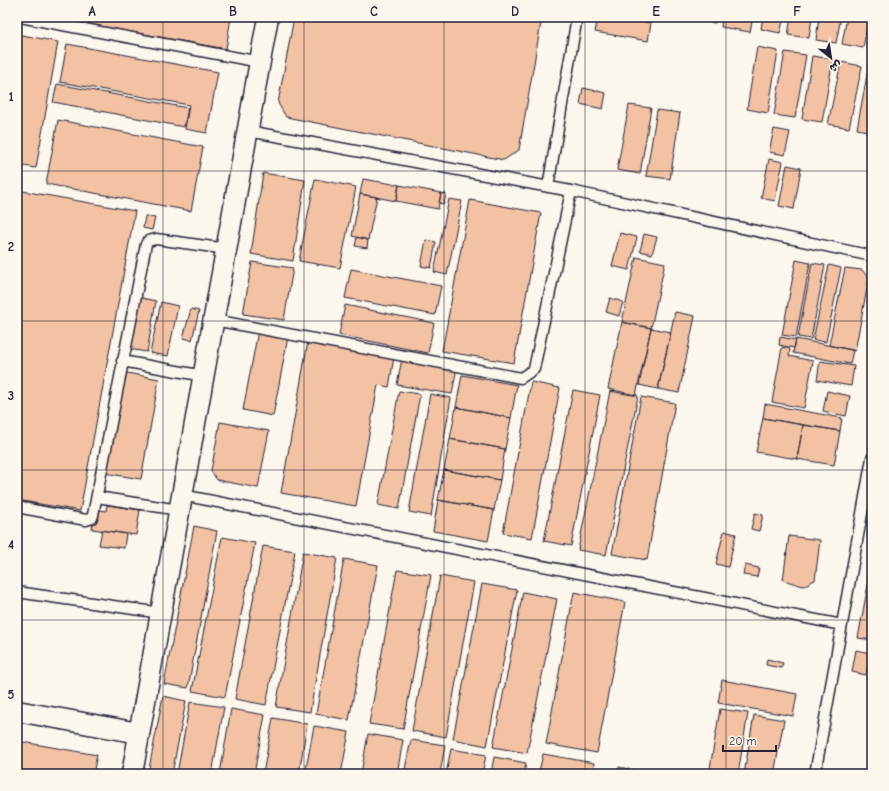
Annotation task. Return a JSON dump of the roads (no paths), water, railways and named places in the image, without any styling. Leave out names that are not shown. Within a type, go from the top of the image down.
[{"type":"street","points":[[132,774],[268,17]]},
{"type":"street","points":[[17,711],[139,733]]},
{"type":"lane","points":[[20,17],[260,62]]},
{"type":"lane","points":[[548,187],[577,17]]},
{"type":"lane","points":[[248,131],[571,191],[872,256]]},
{"type":"lane","points":[[214,320],[521,378],[534,369],[571,191]]},
{"type":"lane","points":[[17,507],[88,520],[92,518],[144,247],[148,241],[156,239],[226,249]]},
{"type":"lane","points":[[122,361],[204,376]]},
{"type":"lane","points":[[815,774],[871,464]]},
{"type":"lane","points":[[97,497],[181,503],[842,625]]},
{"type":"lane","points":[[17,592],[161,613]]}]
